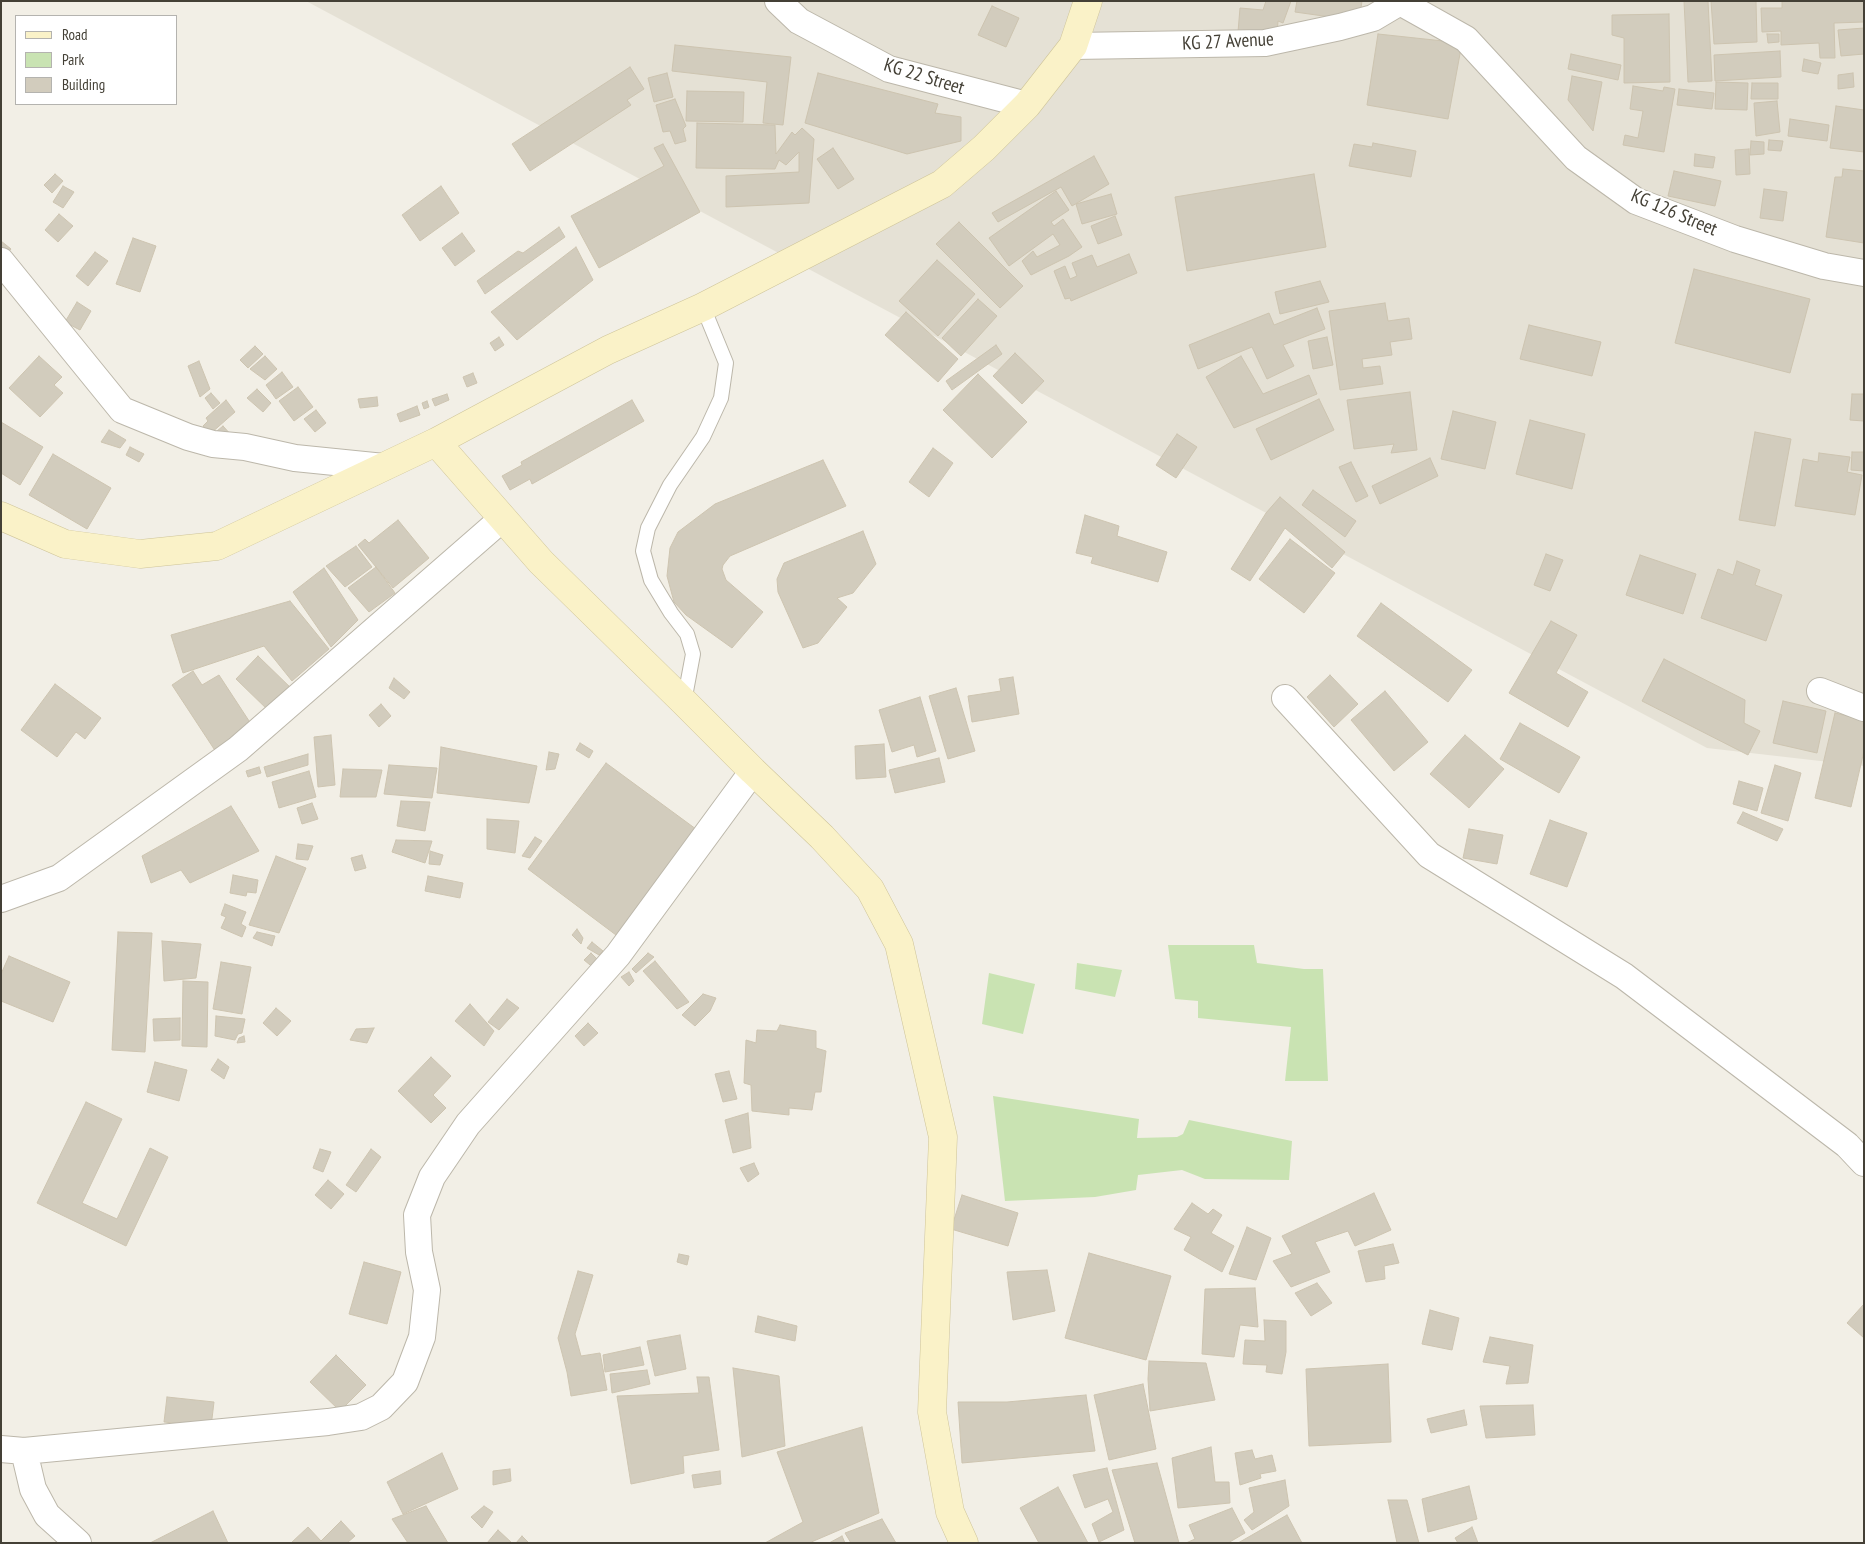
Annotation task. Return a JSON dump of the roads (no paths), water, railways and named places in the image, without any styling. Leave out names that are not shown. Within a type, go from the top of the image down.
[{"type":"main road","points":[[1,516],[64,544],[140,554],[217,546],[384,467],[436,442],[608,350],[703,307],[942,184],[984,148],[1026,106],[1072,46],[1088,1]]},
{"type":"main road","points":[[436,442],[540,562],[822,837],[870,889],[899,944],[942,1137],[932,1412],[950,1512],[964,1543]]},
{"type":"street","name":"KG 22 Street","points":[[778,1],[798,21],[889,69],[1026,106]]},
{"type":"street","name":"KG 27 Avenue","points":[[1072,46],[1265,43],[1373,18],[1403,2]]},
{"type":"street","name":"KG 126 Street","points":[[1403,2],[1466,39],[1576,158],[1636,201],[1735,239],[1824,266],[1864,273]]},
{"type":"street","points":[[1,262],[122,410],[213,444],[245,447],[295,458],[384,467]]},
{"type":"street","points":[[1,899],[59,878],[238,749],[502,519]]},
{"type":"street","points":[[1820,690],[1864,708]]},
{"type":"street","points":[[1285,698],[1429,855],[1624,976],[1847,1145],[1864,1163]]},
{"type":"street","points":[[78,1543],[47,1516],[12,1450],[328,1422],[361,1417],[381,1407],[405,1382],[422,1337],[427,1290],[419,1252],[416,1215],[432,1177],[468,1124],[618,955],[753,771]]},
{"type":"lane","points":[[684,702],[693,654],[687,634],[671,613],[651,580],[643,551],[648,528],[670,485],[703,437],[721,398],[726,364],[703,307]]}]
